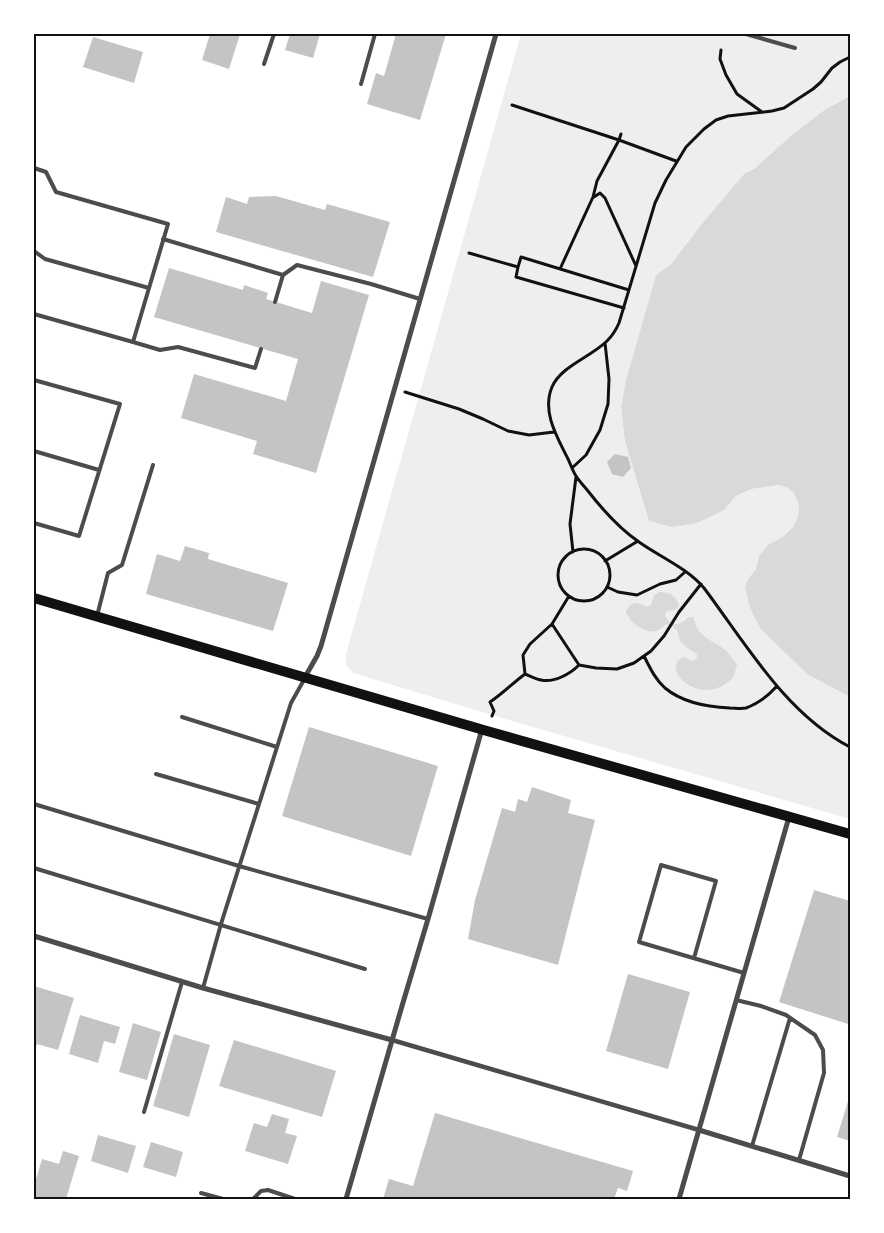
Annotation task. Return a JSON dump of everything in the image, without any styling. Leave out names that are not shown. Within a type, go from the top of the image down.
[{"type":"main road","points":[[34,598],[484,730],[850,834]]},
{"type":"street","points":[[305,678],[321,646],[496,34]]},
{"type":"street","points":[[346,1199],[484,730]]},
{"type":"street","points":[[679,1199],[789,816]]},
{"type":"street","points":[[34,936],[182,982],[392,1040],[850,1176]]},
{"type":"lane","points":[[264,64],[274,34]]},
{"type":"lane","points":[[361,84],[375,34]]},
{"type":"lane","points":[[746,34],[795,48]]},
{"type":"lane","points":[[34,168],[46,172],[56,192],[168,224],[133,342]]},
{"type":"lane","points":[[163,239],[283,276]]},
{"type":"lane","points":[[34,251],[45,259],[149,288]]},
{"type":"lane","points":[[275,302],[283,276],[297,265],[420,299]]},
{"type":"lane","points":[[34,314],[160,350],[178,347],[255,368],[261,349]]},
{"type":"lane","points":[[34,380],[120,404],[78,536],[34,523]]},
{"type":"lane","points":[[34,451],[99,470]]},
{"type":"lane","points":[[97,616],[108,573],[122,565],[153,465]]},
{"type":"lane","points":[[203,988],[221,924],[291,703],[305,678]]},
{"type":"lane","points":[[182,717],[277,747]]},
{"type":"lane","points":[[156,774],[259,804]]},
{"type":"lane","points":[[34,804],[239,866],[428,919]]},
{"type":"lane","points":[[694,958],[716,881],[661,865],[639,942],[744,973]]},
{"type":"lane","points":[[34,868],[365,969]]},
{"type":"lane","points":[[144,1112],[182,982]]},
{"type":"lane","points":[[736,1000],[762,1006],[786,1015],[815,1036],[824,1050],[824,1073],[800,1160]]},
{"type":"lane","points":[[752,1146],[790,1018]]},
{"type":"lane","points":[[253,1199],[261,1191],[268,1190],[295,1199]]},
{"type":"lane","points":[[201,1193],[223,1199]]},
{"type":"path","points":[[721,50],[720,59],[726,75],[737,94],[762,112]]},
{"type":"path","points":[[850,57],[832,68],[813,89],[784,108],[728,116],[716,120],[686,147],[676,161],[655,204],[624,308],[614,333],[605,343],[560,375],[552,385],[548,398],[554,432],[576,477],[611,517],[638,541],[701,584],[753,656],[778,686],[819,727],[850,747]]},
{"type":"path","points":[[512,105],[676,161]]},
{"type":"path","points":[[560,268],[593,197],[597,180],[621,134]]},
{"type":"path","points":[[593,197],[600,193],[605,198],[636,266]]},
{"type":"path","points":[[469,253],[518,267]]},
{"type":"path","points":[[624,308],[516,277],[518,267],[521,257],[629,290]]},
{"type":"path","points":[[572,468],[586,455],[600,430],[608,404],[609,378],[605,343]]},
{"type":"path","points":[[394,388],[467,412],[508,431],[528,435],[554,432]]},
{"type":"path","points":[[573,552],[570,524],[576,477]]},
{"type":"path","points":[[605,561],[638,541]]},
{"type":"path","points":[[587,550],[601,556],[605,561],[609,569],[610,578],[602,594],[586,601],[577,600],[563,590],[559,582],[560,564],[573,552],[587,550]]},
{"type":"path","points":[[607,587],[618,592],[637,595],[660,584],[676,580],[686,572]]},
{"type":"path","points":[[525,674],[543,681],[555,680],[579,665],[617,669],[634,663],[651,651],[664,636],[679,612],[701,584]]},
{"type":"path","points":[[525,674],[523,656],[530,644],[552,624],[569,596]]},
{"type":"path","points":[[552,624],[579,665]]},
{"type":"path","points":[[644,656],[653,675],[666,688],[679,697],[693,703],[745,708],[759,701],[778,686]]},
{"type":"path","points":[[484,730],[494,711],[490,702],[525,674]]},
{"type":"shaded area","points":[[521,34],[850,34],[850,96],[823,111],[792,135],[754,169],[744,174],[671,264],[656,275],[626,380],[621,407],[625,441],[649,521],[672,527],[724,510],[736,496],[751,489],[779,485],[788,488],[794,493],[799,506],[798,517],[793,527],[784,536],[768,545],[759,556],[756,569],[748,579],[750,608],[760,628],[807,674],[850,697],[850,819],[353,673],[346,665],[346,654]]},
{"type":"shaded area","points":[[850,96],[850,697],[807,674],[760,628],[750,608],[745,587],[748,579],[756,569],[759,556],[768,545],[784,536],[793,527],[798,517],[799,506],[794,493],[788,488],[779,485],[751,489],[736,496],[724,510],[697,523],[672,527],[649,521],[625,441],[621,407],[626,380],[656,275],[671,264],[744,174],[754,169],[792,135],[823,111]]},
{"type":"shaded area","points":[[659,592],[671,595],[679,605],[676,609],[667,611],[665,615],[670,622],[676,624],[688,617],[693,617],[697,628],[702,634],[729,654],[737,664],[731,680],[714,689],[704,690],[693,687],[678,676],[676,669],[677,662],[684,657],[693,661],[697,658],[697,654],[681,642],[678,632],[667,624],[659,630],[647,631],[637,626],[630,619],[626,611],[630,605],[638,603],[647,607],[651,605],[654,595]]},
{"type":"building","points":[[210,34],[240,34],[229,69],[202,60]]},
{"type":"building","points":[[290,34],[320,34],[313,58],[285,50]]},
{"type":"building","points":[[396,34],[446,34],[420,120],[367,104],[376,73],[384,76]]},
{"type":"building","points":[[93,37],[143,52],[134,83],[83,67]]},
{"type":"building","points":[[276,196],[325,210],[327,204],[390,222],[373,277],[216,232],[226,197],[247,204],[249,197]]},
{"type":"building","points":[[169,268],[243,290],[244,285],[268,293],[266,299],[312,313],[321,281],[369,295],[316,473],[253,454],[257,441],[181,418],[194,374],[286,401],[298,359],[154,317]]},
{"type":"building","points":[[615,454],[628,457],[631,468],[623,477],[612,474],[607,462]]},
{"type":"building","points":[[185,546],[209,553],[208,559],[288,583],[273,631],[146,594],[157,554],[180,561]]},
{"type":"building","points":[[309,727],[438,766],[411,856],[282,816]]},
{"type":"building","points":[[532,787],[571,800],[568,813],[595,820],[558,965],[468,939],[475,900],[502,808],[515,812],[518,799],[527,802]]},
{"type":"building","points":[[814,890],[850,901],[850,1017],[848,1024],[779,1002]]},
{"type":"building","points":[[628,974],[690,992],[668,1069],[606,1051]]},
{"type":"building","points":[[34,986],[74,998],[58,1050],[37,1044],[34,1054]]},
{"type":"building","points":[[80,1015],[120,1027],[115,1044],[104,1041],[98,1063],[69,1054]]},
{"type":"building","points":[[133,1023],[161,1032],[147,1080],[119,1072]]},
{"type":"building","points":[[174,1034],[210,1045],[189,1117],[153,1106]]},
{"type":"building","points":[[234,1040],[336,1071],[322,1117],[219,1086]]},
{"type":"building","points":[[850,1095],[850,1141],[837,1137]]},
{"type":"building","points":[[435,1113],[633,1171],[627,1191],[618,1188],[614,1199],[383,1199],[389,1179],[413,1186]]},
{"type":"building","points":[[272,1114],[289,1119],[285,1133],[297,1136],[288,1164],[245,1151],[254,1123],[267,1127]]},
{"type":"building","points":[[98,1135],[136,1146],[128,1173],[91,1161]]},
{"type":"building","points":[[151,1142],[183,1152],[176,1177],[143,1167]]},
{"type":"building","points":[[63,1151],[79,1156],[66,1199],[34,1199],[34,1186],[42,1159],[59,1164]]}]
